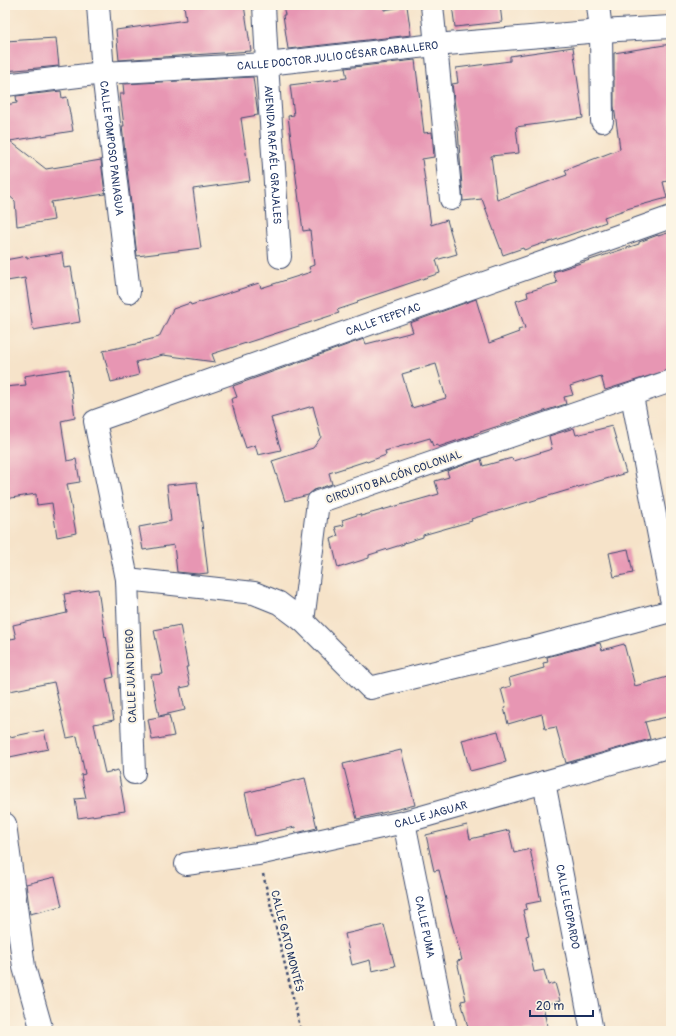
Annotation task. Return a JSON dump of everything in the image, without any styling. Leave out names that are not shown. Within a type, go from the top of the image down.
[{"type":"street","name":"CALLE POMPOSO PANIAGUA","points":[[98,5],[103,73],[129,292]]},
{"type":"street","name":"AVENIDA RAFAÉL GRAJALES","points":[[264,5],[280,257]]},
{"type":"street","points":[[432,5],[451,199]]},
{"type":"street","points":[[598,5],[601,31],[602,122]]},
{"type":"street","name":"CALLE DOCTOR JULIO CÉSAR CABALLERO","points":[[5,85],[103,73],[267,64],[436,45],[601,31],[671,27]]},
{"type":"street","name":"CALLE TEPEYAC","points":[[95,421],[671,217]]},
{"type":"street","name":"CIRCUITO BALCÓN COLONIAL","points":[[303,621],[318,502],[671,382]]},
{"type":"street","points":[[632,396],[671,598]]},
{"type":"street","name":"CALLE JUAN DIEGO","points":[[95,421],[127,579],[134,773]]},
{"type":"street","points":[[127,579],[254,592],[278,603],[303,621],[370,688],[526,650],[671,611]]},
{"type":"street","name":"CALLE JAGUAR","points":[[186,864],[258,854],[404,822],[671,746]]},
{"type":"street","name":"CALLE LEOPARDO","points":[[544,782],[592,1031]]},
{"type":"street","name":"CALLE PUMA","points":[[404,822],[446,1031]]},
{"type":"street","points":[[5,824],[24,967],[42,1031]]},
{"type":"path","name":"CALLE GATO MONTÉS","points":[[258,854],[301,1031]]},
{"type":"building","points":[[184,5],[244,5],[251,51],[119,60],[116,30],[186,20]]},
{"type":"building","points":[[283,5],[384,5],[384,10],[407,6],[411,35],[288,49]]},
{"type":"building","points":[[452,5],[500,5],[502,22],[455,27]]},
{"type":"building","points":[[56,38],[59,66],[5,71],[5,41]]},
{"type":"building","points":[[671,44],[671,180],[663,182],[667,198],[604,217],[606,222],[544,244],[524,250],[523,248],[503,255],[482,199],[463,201],[458,129],[452,84],[458,83],[456,68],[510,61],[510,56],[573,47],[583,118],[516,127],[519,153],[491,156],[497,200],[567,175],[565,170],[620,149],[614,106],[614,53]]},
{"type":"building","points":[[415,60],[424,133],[432,132],[434,157],[422,159],[431,225],[447,220],[457,254],[436,260],[440,273],[357,301],[358,303],[337,310],[339,313],[212,354],[215,362],[163,355],[136,362],[139,375],[111,382],[103,351],[141,343],[140,342],[159,337],[173,309],[190,303],[191,305],[259,283],[261,288],[311,272],[309,267],[314,265],[310,230],[303,231],[288,116],[294,115],[290,85],[347,78],[345,68]]},
{"type":"building","points":[[253,77],[258,115],[241,118],[250,181],[193,189],[201,248],[137,256],[122,126],[124,126],[120,94],[124,94],[123,84]]},
{"type":"building","points":[[61,91],[62,98],[67,97],[73,131],[10,141],[46,169],[101,160],[105,194],[51,202],[54,220],[17,226],[15,201],[5,192],[5,105],[17,103],[16,96]]},
{"type":"building","points":[[671,232],[671,369],[605,390],[601,376],[570,386],[573,395],[564,397],[566,404],[438,447],[438,445],[433,446],[430,438],[385,451],[386,455],[329,473],[332,484],[314,490],[308,495],[285,501],[272,461],[313,448],[321,437],[313,406],[271,418],[281,450],[258,455],[255,445],[246,448],[231,399],[237,397],[233,386],[364,339],[366,344],[413,332],[410,323],[476,299],[489,343],[519,332],[518,330],[525,328],[516,301],[528,297],[527,292],[557,283],[553,272],[639,244],[639,242]],"holes":[[[436,364],[446,398],[412,408],[402,374]]]},
{"type":"building","points":[[62,253],[64,268],[71,267],[80,322],[33,330],[25,278],[7,281],[5,260],[27,256],[27,258]]},
{"type":"building","points":[[69,369],[75,418],[61,421],[67,461],[76,459],[80,482],[67,484],[76,533],[57,537],[52,503],[37,505],[36,494],[5,499],[5,387],[26,385],[24,376]]},
{"type":"building","points":[[612,426],[626,473],[471,519],[472,521],[423,535],[423,537],[369,555],[369,558],[338,568],[331,539],[338,536],[335,527],[344,525],[342,520],[439,494],[435,481],[449,477],[447,471],[481,459],[483,466],[512,458],[513,461],[552,449],[549,436],[574,428],[576,435]]},
{"type":"building","points":[[197,482],[208,573],[198,574],[177,572],[174,545],[143,550],[139,527],[171,521],[167,485]]},
{"type":"building","points":[[628,549],[633,573],[614,577],[609,553]]},
{"type":"building","points":[[98,589],[105,637],[106,636],[114,677],[106,679],[114,720],[94,724],[105,773],[118,770],[125,811],[78,818],[75,799],[86,798],[81,775],[85,774],[77,736],[67,738],[54,682],[5,692],[5,640],[16,638],[13,625],[67,613],[64,594]]},
{"type":"building","points":[[180,625],[190,686],[180,688],[185,710],[159,716],[151,675],[163,674],[154,630]]},
{"type":"building","points":[[600,643],[602,650],[624,644],[635,686],[671,676],[671,716],[645,722],[650,739],[566,763],[556,727],[545,729],[542,714],[508,724],[504,708],[506,707],[501,689],[511,686],[509,678],[544,668],[543,663],[548,662],[547,657]]},
{"type":"building","points":[[169,715],[174,736],[152,740],[148,719]]},
{"type":"building","points":[[44,730],[48,749],[5,758],[5,738]]},
{"type":"building","points":[[498,731],[506,762],[470,771],[462,740]]},
{"type":"building","points":[[401,750],[415,805],[357,819],[343,764]]},
{"type":"building","points":[[305,778],[317,828],[296,833],[295,827],[255,836],[245,793]]},
{"type":"building","points":[[467,825],[470,839],[509,830],[514,853],[530,849],[541,901],[526,904],[527,909],[523,910],[529,935],[526,936],[534,972],[544,970],[548,985],[555,983],[560,1001],[543,1005],[548,1031],[469,1031],[461,1001],[466,1000],[457,961],[462,960],[439,870],[434,871],[426,835]]},
{"type":"building","points":[[55,877],[62,906],[30,914],[26,884]]},
{"type":"building","points":[[384,925],[395,966],[372,971],[370,960],[352,965],[345,934]]}]
